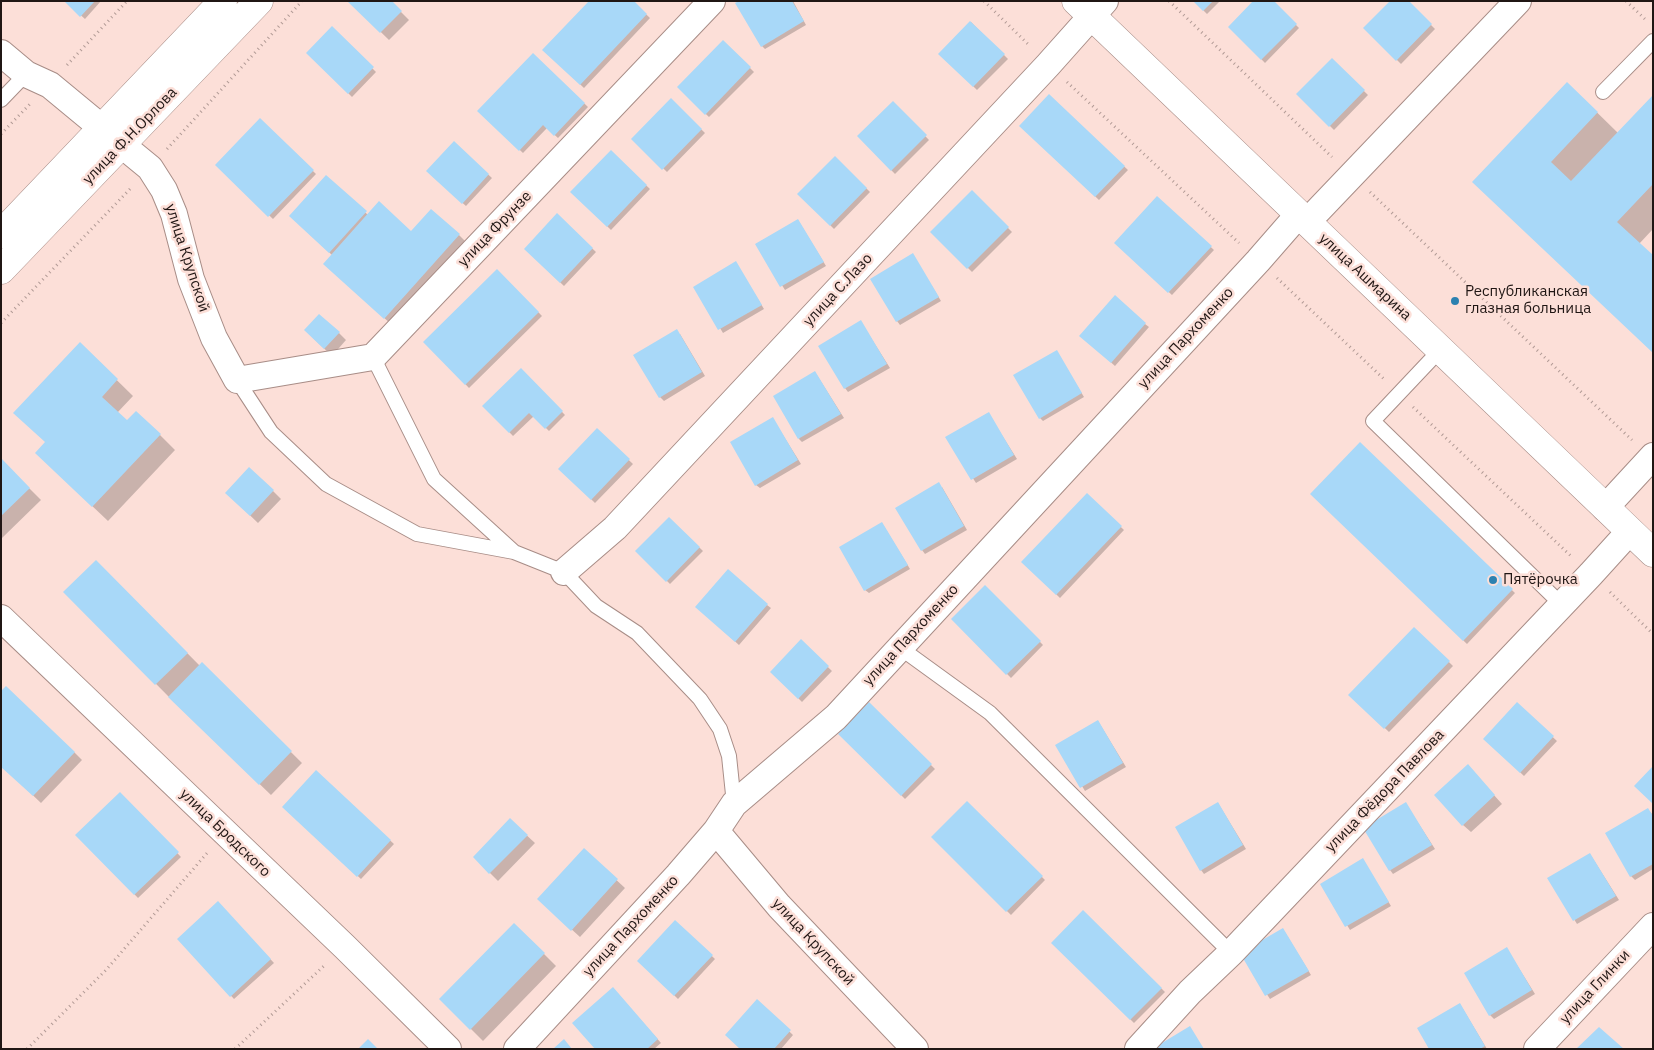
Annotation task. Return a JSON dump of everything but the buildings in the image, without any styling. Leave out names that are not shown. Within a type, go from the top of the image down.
[{"type":"street","name":"улица Ф.Н.Орлова","points":[[1,270],[223,1]]},
{"type":"street","name":"улица Ф.Н.Орлова","points":[[1,234],[112,136],[259,1]]},
{"type":"street","name":"улица Фрунзе","points":[[373,357],[712,1]]},
{"type":"street","name":"улица Пархоменко","points":[[517,1049],[678,875],[716,831],[734,804],[836,717],[1258,261],[1351,175],[1518,1]]},
{"type":"street","name":"улица С.Лазо","points":[[564,572],[614,528],[1048,65],[1091,6]]},
{"type":"street","name":"улица Ашмарина","points":[[1091,6],[1303,218],[1653,553]]},
{"type":"street","name":"улица Крупской","points":[[1,53],[26,74],[50,84],[150,168],[164,190],[174,214],[191,279],[214,338],[237,380]]},
{"type":"street","points":[[237,380],[373,357]]},
{"type":"street","points":[[1605,508],[1652,457]]},
{"type":"street","name":"улица Фёдора Павлова","points":[[1138,1049],[1190,992],[1232,953],[1630,531]]},
{"type":"street","name":"улица Бродского","points":[[1,618],[345,947],[448,1049]]},
{"type":"street","name":"улица Крупской","points":[[716,831],[779,906],[915,1049]]},
{"type":"street","name":"улица Глинки","points":[[1537,1049],[1653,926]]},
{"type":"lane","points":[[1603,92],[1653,41]]},
{"type":"lane","points":[[1,100],[26,74]]},
{"type":"lane","points":[[1441,350],[1373,421],[1562,605]]},
{"type":"lane","points":[[373,357],[434,479],[514,552]]},
{"type":"lane","name":"улица Крупской","points":[[237,380],[271,432],[326,484],[417,534],[514,552],[564,572],[596,606],[637,633],[700,699],[720,729],[729,756],[734,804]]},
{"type":"lane","points":[[899,647],[990,713],[1232,953]]},
{"type":"path","points":[[984,1],[1048,65],[1399,393],[1653,634]]},
{"type":"path","points":[[1168,1],[1652,457]]},
{"type":"path","points":[[1626,1],[1653,27]]},
{"type":"path","points":[[27,1049],[106,970],[224,833]]},
{"type":"path","points":[[235,1049],[345,947]]},
{"type":"place","name":"Республиканская глазная больница","points":[[1455,301]]},
{"type":"place","name":"Пятёрочка","points":[[1493,580]]}]
